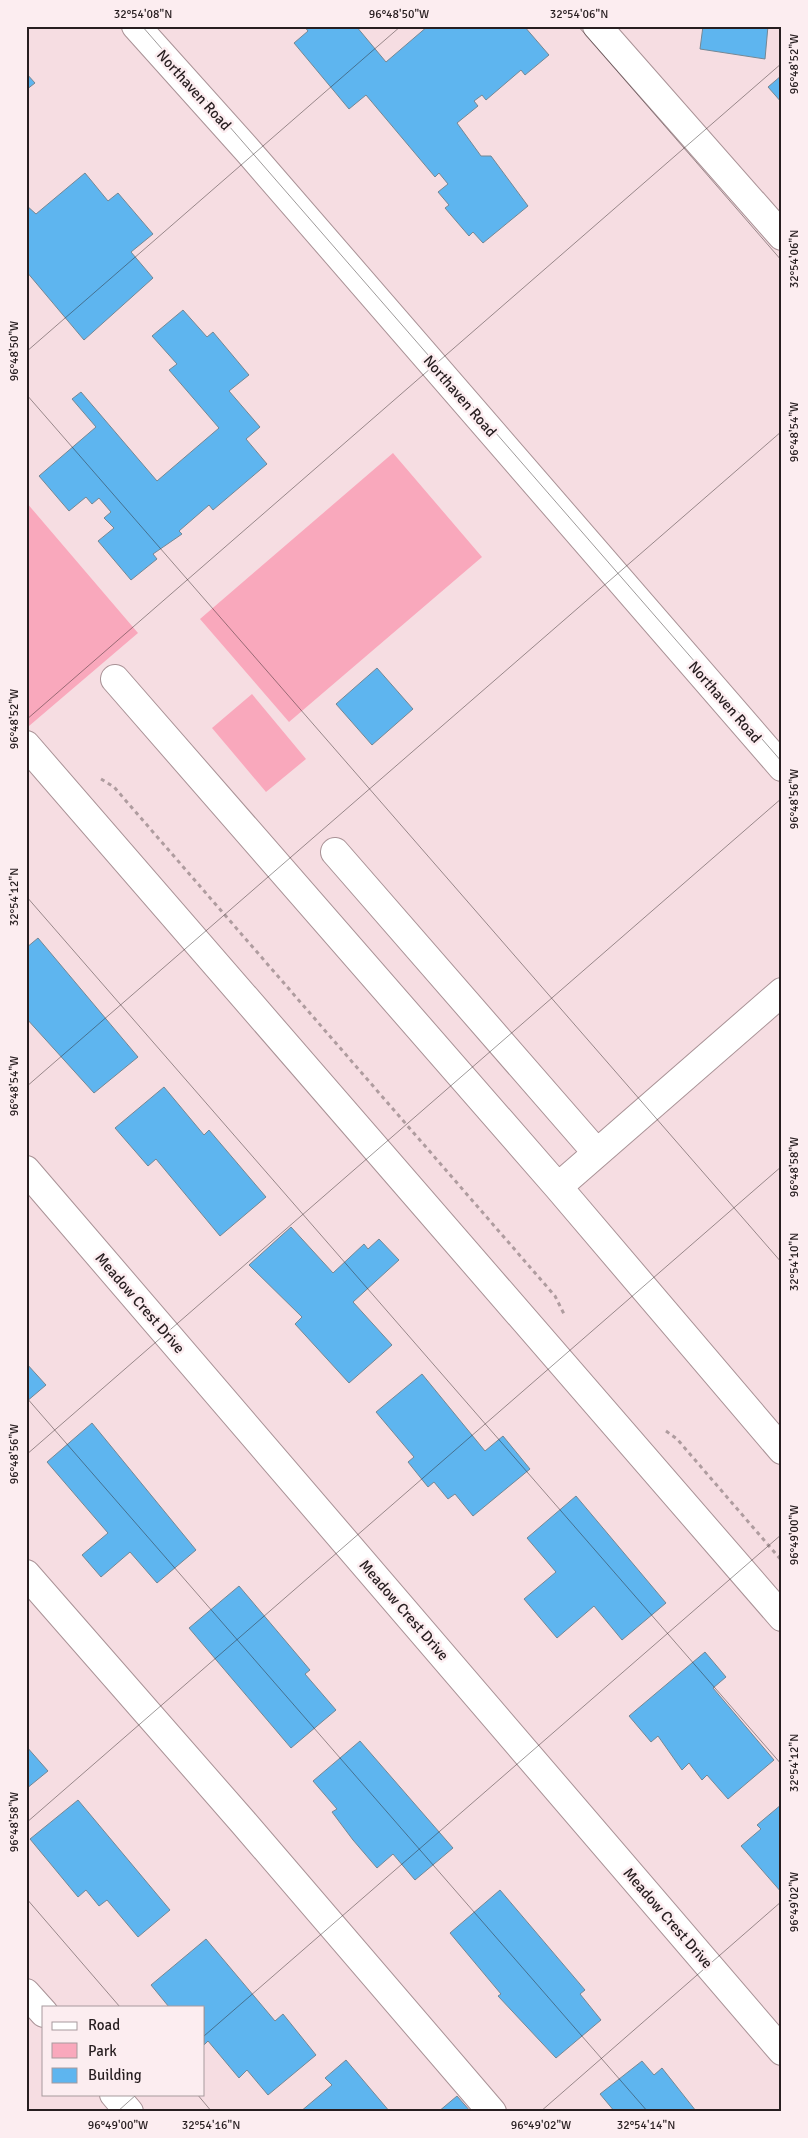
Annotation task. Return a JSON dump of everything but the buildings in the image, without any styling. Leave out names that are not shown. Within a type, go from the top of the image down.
[{"type":"street","name":"Northaven Road","points":[[136,26],[249,152],[782,767]]},
{"type":"street","points":[[597,26],[782,236]]},
{"type":"street","points":[[115,679],[558,1187],[782,1450]]},
{"type":"street","points":[[26,745],[782,1618]]},
{"type":"street","points":[[335,852],[597,1153]]},
{"type":"street","points":[[558,1187],[782,992]]},
{"type":"street","name":"Meadow Crest Drive","points":[[26,1170],[782,2051]]},
{"type":"street","points":[[26,1574],[250,1829],[492,2112]]},
{"type":"street","points":[[26,1993],[42,2011]]},
{"type":"street","points":[[116,2096],[129,2112]]},
{"type":"green space","points":[[393,453],[482,557],[289,722],[200,619]]},
{"type":"green space","points":[[26,502],[138,633],[29,726],[26,723]]},
{"type":"green space","points":[[252,694],[306,759],[266,792],[212,728]]}]
